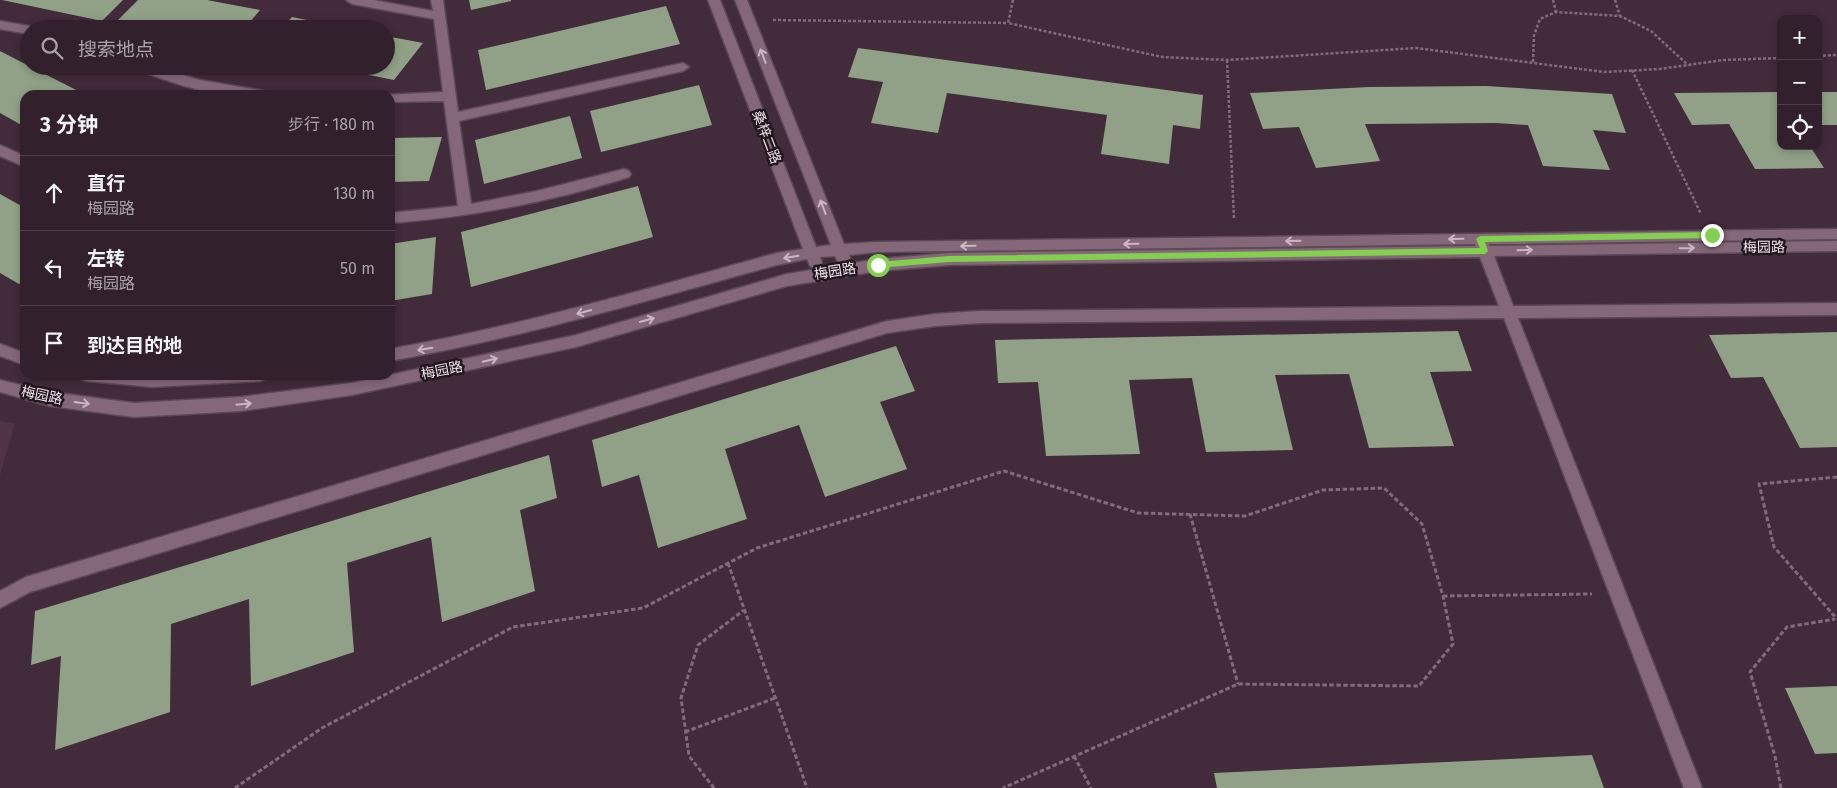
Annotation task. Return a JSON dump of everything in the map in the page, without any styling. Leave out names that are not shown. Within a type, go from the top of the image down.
[{"type":"street","points":[[352,0],[439,16]]},
{"type":"street","points":[[436,0],[465,211]]},
{"type":"street","name":"桑梓二路","points":[[714,0],[820,274]]},
{"type":"street","name":"桑梓二路","points":[[741,0],[847,269]]},
{"type":"street","points":[[0,25],[20,28]]},
{"type":"street","points":[[452,118],[684,67]]},
{"type":"street","points":[[165,75],[227,90]]},
{"type":"street","points":[[395,98],[449,96]]},
{"type":"street","points":[[0,150],[20,160]]},
{"type":"street","points":[[395,218],[465,211],[546,194],[624,174]]},
{"type":"street","name":"梅园路","points":[[395,380],[558,345],[786,280],[847,269],[949,259],[1482,245],[1712,235],[1837,234]]},
{"type":"street","name":"梅园路","points":[[395,354],[482,337],[573,315],[777,259],[812,253],[877,247],[1235,242],[1837,246]]},
{"type":"street","points":[[1482,245],[1693,788]]},
{"type":"street","points":[[0,600],[26,585],[888,327],[935,320],[979,317],[1837,309]]},
{"type":"street","points":[[0,350],[20,357]]},
{"type":"street","points":[[133,380],[152,382],[183,380]]},
{"type":"street","name":"梅园路","points":[[0,386],[50,399],[134,410],[241,404],[352,389],[394,380]]},
{"type":"path","points":[[1008,23],[1013,0]]},
{"type":"path","points":[[1553,0],[1556,12]]},
{"type":"path","points":[[1615,0],[1620,16]]},
{"type":"path","points":[[1533,62],[1534,35],[1540,19],[1556,12],[1620,16],[1651,31],[1688,65]]},
{"type":"path","points":[[749,20],[1008,23],[1162,57],[1228,60],[1416,48],[1604,72],[1723,60],[1777,58]]},
{"type":"path","points":[[1822,56],[1837,55]]},
{"type":"path","points":[[1228,60],[1235,242]]},
{"type":"path","points":[[1632,70],[1712,235]]},
{"type":"path","points":[[235,788],[322,728],[513,627],[643,608],[757,548],[1004,471],[1138,512],[1245,516],[1322,490],[1384,488],[1422,524],[1443,596],[1453,644],[1419,686],[1238,684],[1003,788]]},
{"type":"path","points":[[1837,477],[1759,484],[1774,547],[1837,619]]},
{"type":"path","points":[[1190,514],[1238,684]]},
{"type":"path","points":[[728,563],[807,788]]},
{"type":"path","points":[[1443,596],[1617,593]]},
{"type":"path","points":[[714,788],[689,756],[681,698],[698,645],[744,610]]},
{"type":"path","points":[[1781,788],[1750,672],[1787,627],[1837,619]]},
{"type":"path","points":[[685,732],[775,698]]},
{"type":"path","points":[[1074,756],[1091,788]]},
{"type":"shaded area","points":[[0,421],[15,423],[0,475]]},
{"type":"building","points":[[2,0],[123,0],[103,20]]},
{"type":"building","points":[[138,0],[207,0],[260,10],[252,20],[118,20]]},
{"type":"building","points":[[469,0],[511,0],[511,1],[471,10]]},
{"type":"building","points":[[666,6],[680,44],[486,90],[478,50]]},
{"type":"building","points":[[292,17],[307,20],[289,20]]},
{"type":"building","points":[[395,38],[423,43],[394,80],[369,75],[395,75]]},
{"type":"building","points":[[858,48],[1203,95],[1200,129],[1173,125],[1169,164],[1101,154],[1107,115],[947,93],[938,133],[871,123],[883,82],[848,77]]},
{"type":"building","points":[[0,51],[20,61],[20,75],[47,75],[76,90],[20,90],[20,124],[0,113]]},
{"type":"building","points":[[699,85],[712,125],[601,152],[590,111]]},
{"type":"building","points":[[1486,86],[1612,94],[1626,133],[1593,130],[1610,170],[1543,166],[1528,125],[1496,123],[1365,124],[1380,161],[1316,168],[1299,127],[1263,129],[1250,93],[1369,87]]},
{"type":"building","points":[[1777,92],[1777,150],[1813,150],[1824,168],[1755,169],[1729,124],[1692,125],[1674,93]]},
{"type":"building","points":[[1822,92],[1837,92],[1837,125],[1822,125]]},
{"type":"building","points":[[570,116],[582,158],[484,184],[475,140]]},
{"type":"building","points":[[442,137],[429,181],[395,182],[395,138]]},
{"type":"building","points":[[638,186],[653,237],[471,287],[461,232]]},
{"type":"building","points":[[0,194],[20,205],[20,283],[0,273]]},
{"type":"building","points":[[436,237],[432,294],[395,300],[395,243]]},
{"type":"building","points":[[1458,331],[1472,371],[1430,372],[1454,446],[1369,448],[1349,374],[1275,375],[1293,450],[1206,452],[1192,378],[1129,380],[1140,454],[1046,456],[1038,382],[998,383],[995,340]]},
{"type":"building","points":[[1837,332],[1837,447],[1800,448],[1763,377],[1731,378],[1709,335]]},
{"type":"building","points":[[896,346],[915,391],[880,402],[907,469],[825,497],[799,425],[725,449],[747,519],[658,548],[639,475],[602,487],[592,440]]},
{"type":"building","points":[[549,455],[557,498],[520,510],[535,591],[442,622],[431,537],[347,563],[354,652],[251,686],[249,599],[171,624],[170,712],[55,750],[61,656],[31,665],[35,611]]},
{"type":"building","points":[[1837,686],[1837,753],[1815,754],[1785,688]]},
{"type":"building","points":[[1592,755],[1604,788],[1217,788],[1214,773]]},
{"type":"route","points":[[878,265],[949,259],[1485,251],[1480,239],[1712,235]]}]
